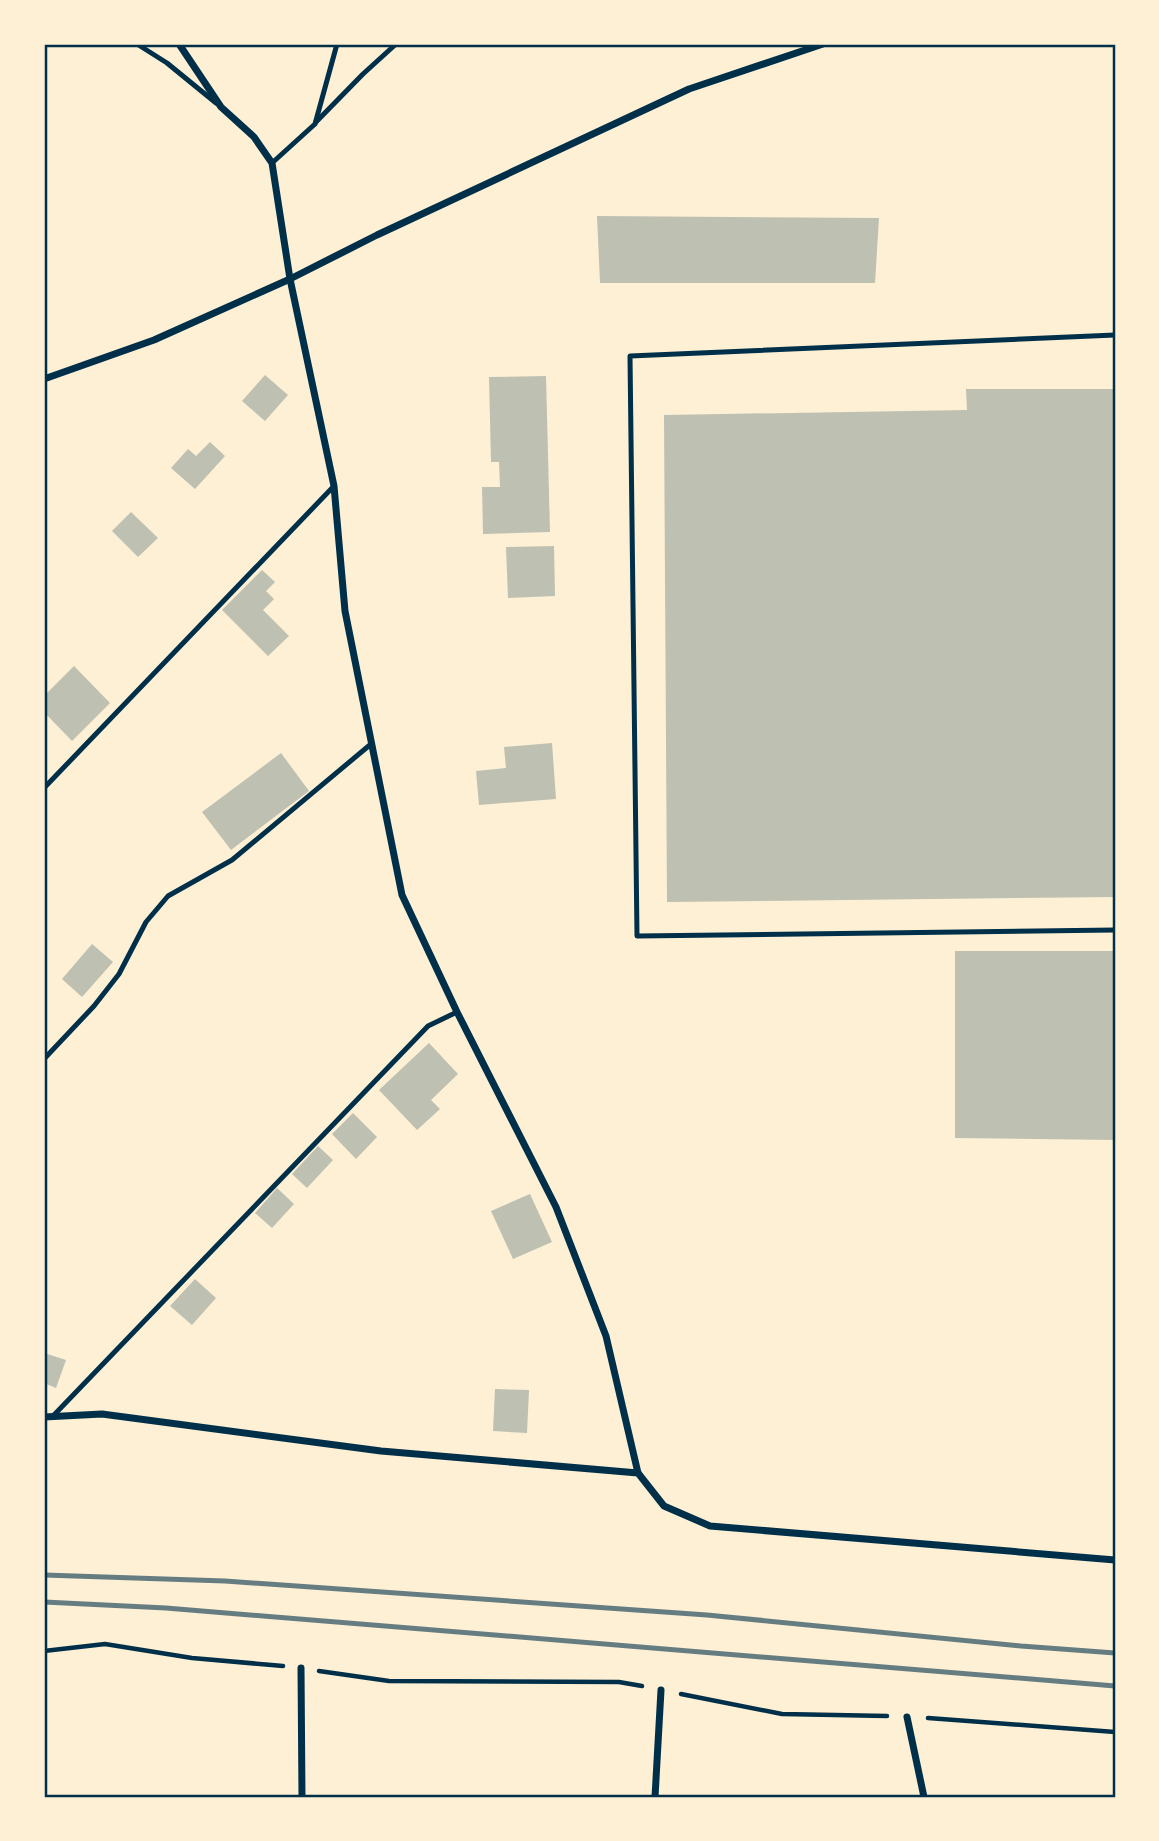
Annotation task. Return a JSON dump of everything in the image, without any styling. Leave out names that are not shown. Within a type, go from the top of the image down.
[{"type":"street","points":[[179,44],[221,107],[254,137],[272,163],[290,279],[334,486],[345,611],[402,894],[457,1012],[556,1208],[606,1336],[638,1473],[664,1506],[710,1526],[1115,1560]]},
{"type":"street","points":[[44,379],[154,341],[689,89],[823,44]]},
{"type":"street","points":[[44,1417],[102,1414],[381,1451],[638,1473]]},
{"type":"street","points":[[302,1668],[302,1797]]},
{"type":"street","points":[[655,1797],[660,1690]]},
{"type":"street","points":[[906,1717],[924,1797]]},
{"type":"lane","points":[[137,44],[167,63],[221,107]]},
{"type":"lane","points":[[315,124],[337,44]]},
{"type":"lane","points":[[272,163],[396,44]]},
{"type":"lane","points":[[1115,335],[629,356],[637,936],[1115,930]]},
{"type":"lane","points":[[44,788],[334,486]]},
{"type":"lane","points":[[44,1059],[94,1006],[119,974],[146,922],[168,895],[232,860],[371,744]]},
{"type":"lane","points":[[53,1416],[428,1026],[457,1012]]},
{"type":"path","points":[[44,1651],[105,1644],[192,1658],[302,1668],[389,1681],[619,1682],[782,1714],[906,1717],[1115,1732]]},
{"type":"building","points":[[597,216],[879,218],[875,283],[600,283]]},
{"type":"building","points":[[265,375],[288,395],[265,421],[242,401]]},
{"type":"building","points":[[546,376],[550,532],[483,534],[482,487],[500,487],[499,462],[491,462],[489,377]]},
{"type":"building","points":[[966,389],[1115,389],[1115,897],[667,902],[664,415],[967,410]]},
{"type":"building","points":[[210,442],[225,456],[195,489],[171,468],[188,449],[196,456]]},
{"type":"building","points":[[131,512],[158,538],[138,557],[112,531]]},
{"type":"building","points":[[554,546],[555,596],[508,598],[506,547]]},
{"type":"building","points":[[262,570],[275,582],[266,591],[274,599],[263,610],[289,636],[268,656],[222,610]]},
{"type":"building","points":[[74,666],[110,703],[72,741],[44,712],[44,696]]},
{"type":"building","points":[[552,743],[556,799],[479,805],[476,771],[506,768],[504,747]]},
{"type":"building","points":[[281,753],[309,791],[231,850],[202,812]]},
{"type":"building","points":[[92,944],[113,962],[82,997],[62,979]]},
{"type":"building","points":[[955,951],[1115,951],[1115,1140],[955,1138]]},
{"type":"building","points":[[429,1043],[458,1074],[431,1100],[440,1109],[417,1130],[379,1090]]},
{"type":"building","points":[[353,1113],[377,1137],[356,1159],[332,1134]]},
{"type":"building","points":[[318,1146],[333,1160],[307,1188],[292,1174]]},
{"type":"building","points":[[277,1188],[294,1204],[272,1228],[255,1213]]},
{"type":"building","points":[[530,1194],[552,1242],[513,1259],[491,1211]]},
{"type":"building","points":[[195,1279],[216,1298],[192,1325],[170,1306]]},
{"type":"building","points":[[44,1353],[66,1360],[56,1388],[44,1383]]},
{"type":"building","points":[[495,1389],[529,1390],[527,1433],[493,1431]]},
{"type":"railway","points":[[44,1575],[225,1581],[707,1615],[1115,1653]]},
{"type":"railway","points":[[44,1602],[166,1608],[1115,1686]]}]
